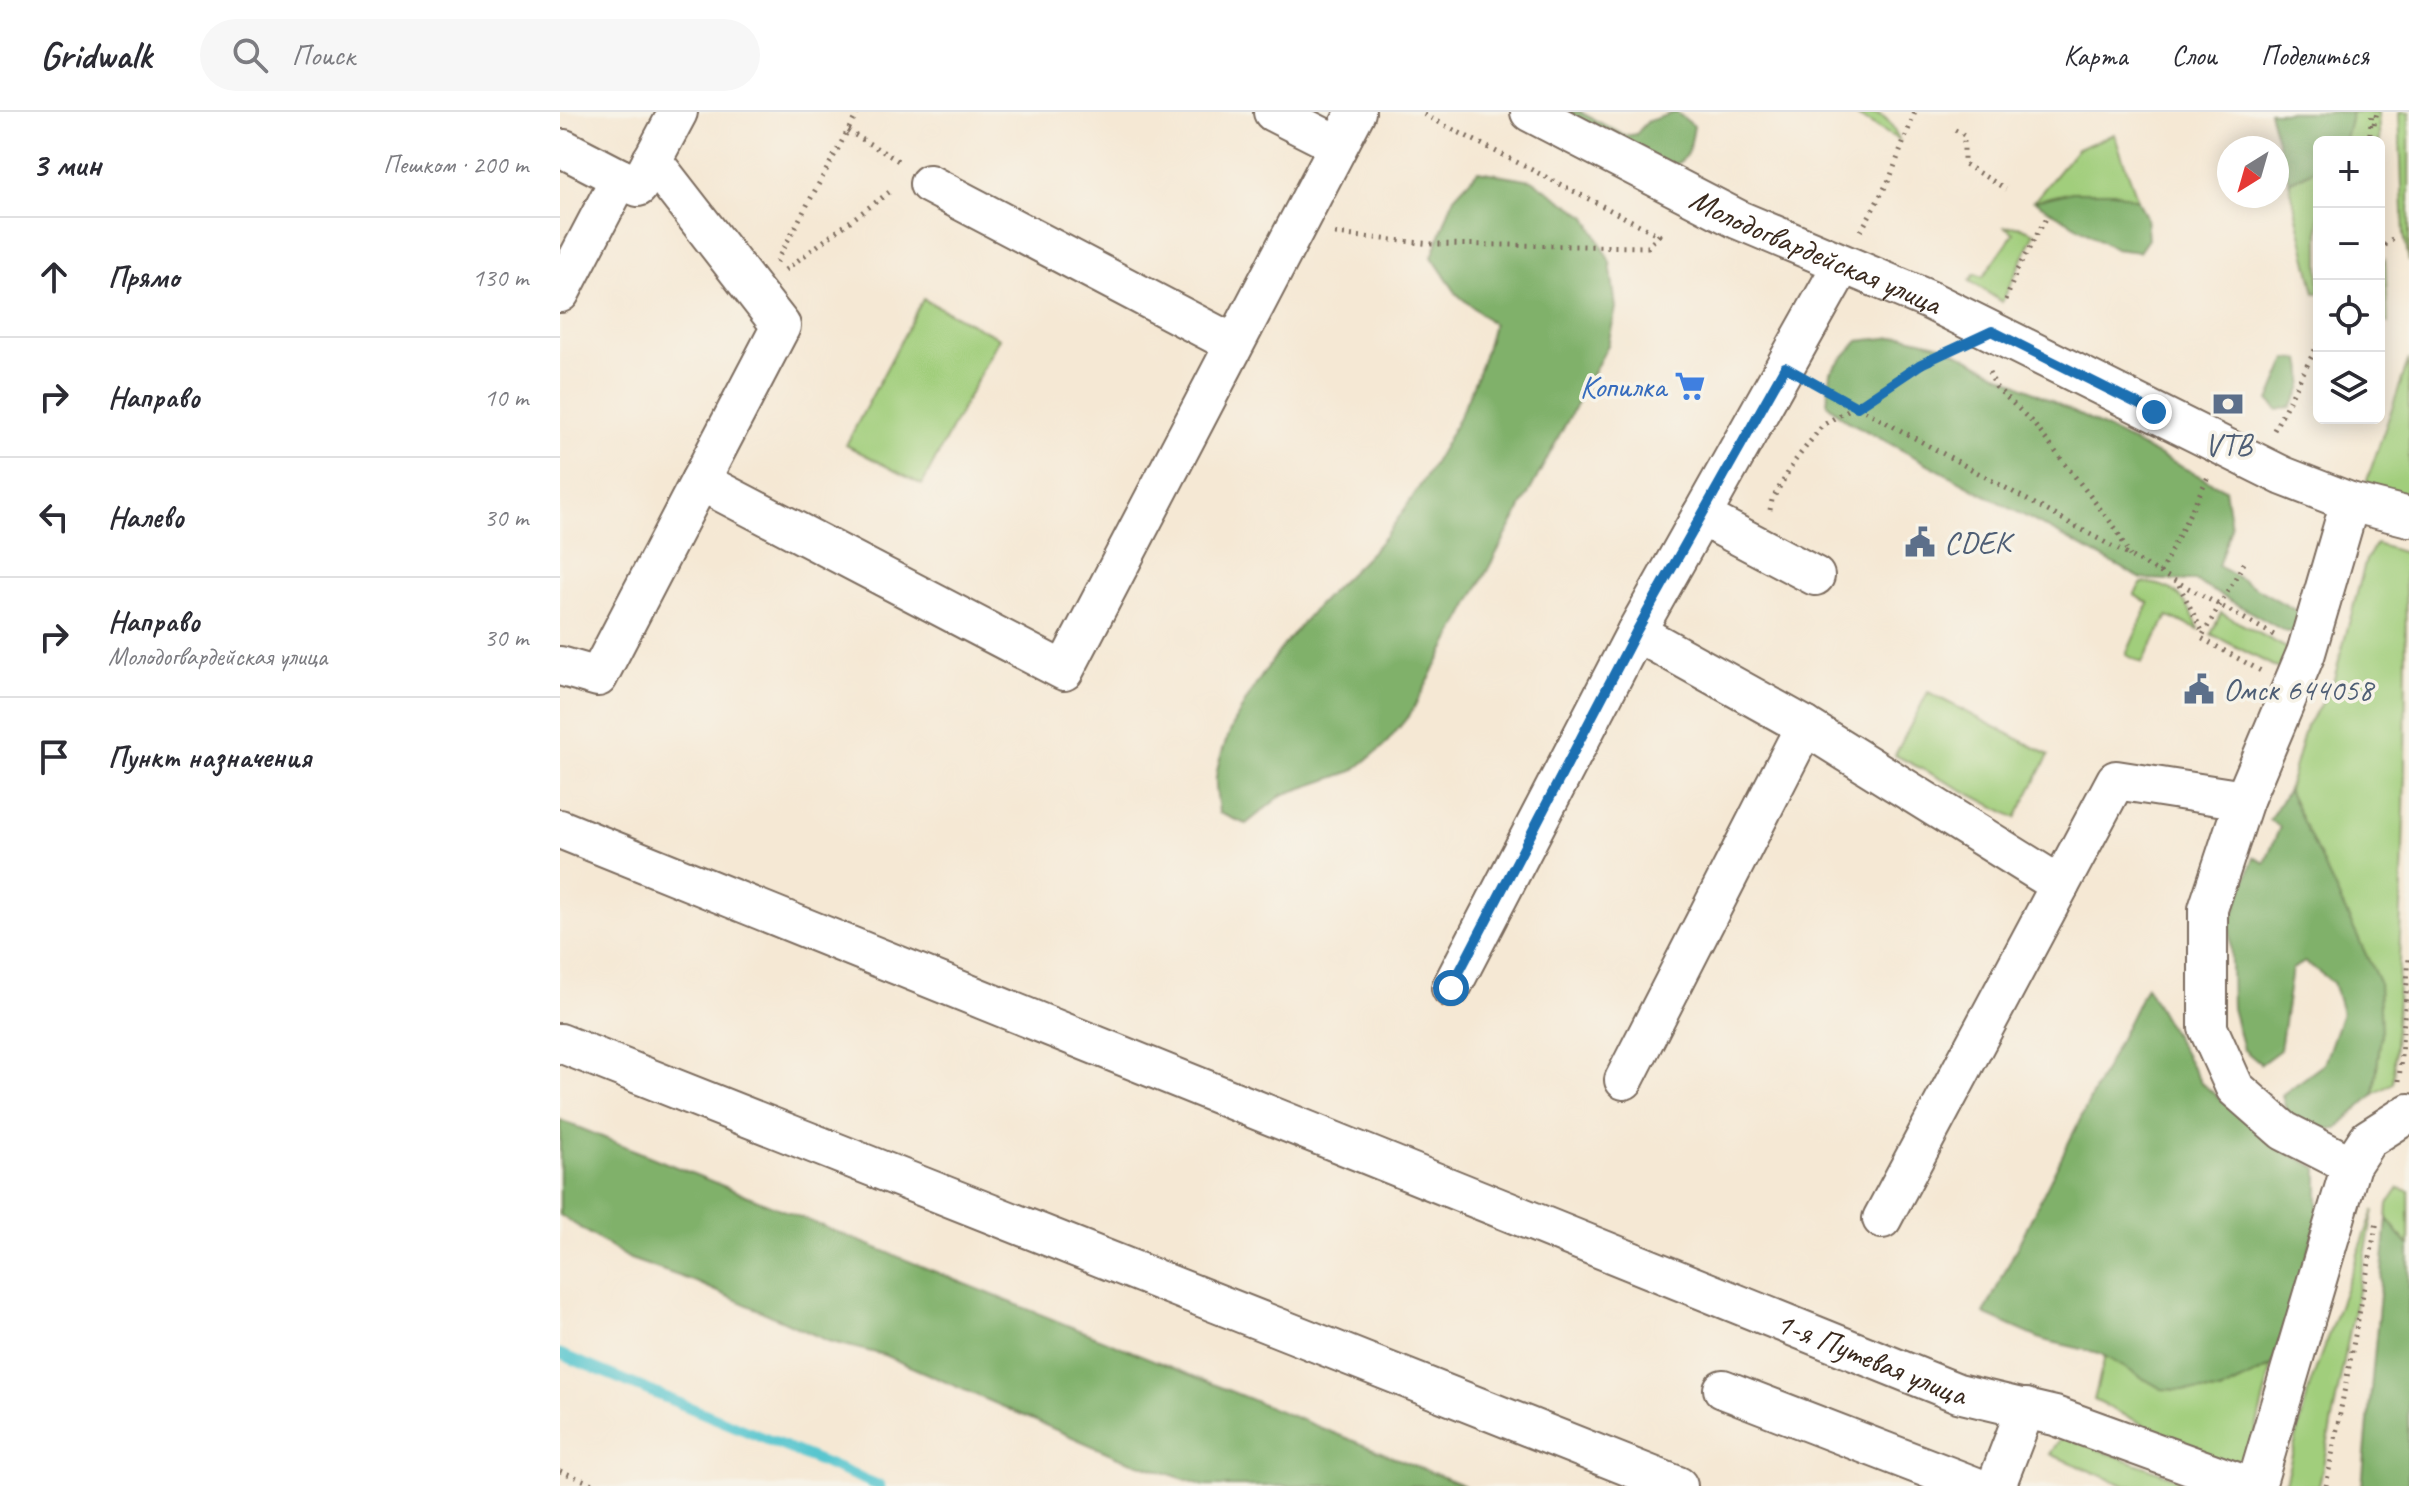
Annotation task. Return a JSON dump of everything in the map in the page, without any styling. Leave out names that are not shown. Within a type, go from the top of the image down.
[{"type":"street","points":[[564,149],[638,187],[678,112]]},
{"type":"street","points":[[1273,112],[1338,145]]},
{"type":"street","points":[[700,481],[1064,671],[1356,112]]},
{"type":"street","name":"Молодогвардейская улица","points":[[1530,112],[1739,220],[1929,300],[2283,476],[2350,502],[2409,517]]},
{"type":"street","points":[[560,666],[598,677],[781,326],[759,292],[652,160]]},
{"type":"street","points":[[560,293],[620,178]]},
{"type":"street","points":[[923,178],[1234,344]]},
{"type":"street","points":[[1451,988],[1636,632],[1842,265]]},
{"type":"street","points":[[2350,502],[2306,653],[2244,800],[2208,909],[2208,1028],[2235,1088],[2284,1131],[2351,1165]]},
{"type":"street","points":[[1701,516],[1803,570]]},
{"type":"street","points":[[1636,632],[1805,726],[2060,885]]},
{"type":"street","points":[[1624,1080],[1805,726]]},
{"type":"street","points":[[1882,1219],[2116,780],[2244,800]]},
{"type":"street","name":"1-я Путевая улица","points":[[560,829],[1958,1393],[2026,1408],[2248,1486]]},
{"type":"street","points":[[560,1043],[1678,1486]]},
{"type":"street","points":[[2256,1486],[2351,1165],[2368,1139],[2402,1116]]},
{"type":"street","points":[[1723,1389],[1974,1486]]},
{"type":"street","points":[[1996,1486],[2026,1408]]},
{"type":"path","points":[[759,292],[858,112]]},
{"type":"path","points":[[1294,230],[1432,244],[1648,247],[1659,235],[1419,112]]},
{"type":"path","points":[[1842,265],[1890,178],[1915,112]]},
{"type":"path","points":[[2370,136],[2374,112]]},
{"type":"path","points":[[1955,130],[1964,135],[1964,164],[2006,189]]},
{"type":"path","points":[[759,292],[923,178],[848,131]]},
{"type":"path","points":[[2048,215],[2017,270],[1983,359],[1996,387],[2033,423],[2116,529],[2130,557]]},
{"type":"path","points":[[2385,245],[2394,237]]},
{"type":"path","points":[[1803,570],[1768,522],[1772,500],[1794,462],[1823,425],[1857,407],[1921,364],[1992,331]]},
{"type":"path","points":[[2268,442],[2314,352]]},
{"type":"path","points":[[1785,367],[2306,653]]},
{"type":"path","points":[[2160,573],[2212,470]]},
{"type":"path","points":[[2244,563],[2201,638],[2292,688]]},
{"type":"path","points":[[2178,583],[2203,634]]},
{"type":"path","points":[[2402,1116],[2409,958]]},
{"type":"path","points":[[2326,1486],[2379,1207]]},
{"type":"path","points":[[560,1471],[598,1486]]},
{"type":"green space","points":[[1546,112],[1580,112],[1625,136],[1636,134],[1648,121],[1676,112],[1694,126],[1686,156],[1676,164],[1659,170]]},
{"type":"green space","points":[[1850,112],[1876,113],[1886,119],[1899,140]]},
{"type":"green space","points":[[2269,112],[2352,112],[2346,136],[2313,136],[2313,170],[2289,182],[2289,136],[2276,136]]},
{"type":"green space","points":[[2352,112],[2378,112],[2379,136],[2346,136]]},
{"type":"green space","points":[[2399,112],[2409,112],[2409,262],[2404,235]]},
{"type":"green space","points":[[2114,134],[2139,203],[2034,201],[2077,149]]},
{"type":"green space","points":[[2313,170],[2313,284],[2289,182]]},
{"type":"green space","points":[[1478,171],[1532,180],[1587,217],[1610,262],[1616,308],[1608,345],[1411,713],[1384,746],[1353,771],[1282,795],[1246,824],[1219,813],[1216,786],[1221,756],[1240,712],[1252,690],[1296,630],[1397,520],[1441,450],[1477,376],[1493,324],[1457,294],[1432,257],[1454,197]]},
{"type":"green space","points":[[2072,192],[2114,192],[2138,200],[2146,217],[2148,239],[2139,252],[2115,249],[2034,201]]},
{"type":"green space","points":[[2018,226],[2035,233],[2002,302],[1970,281],[1975,274],[1983,277],[2014,233],[2005,227]]},
{"type":"green space","points":[[2385,260],[2388,323],[2385,322]]},
{"type":"green space","points":[[923,299],[999,338],[922,485],[846,445]]},
{"type":"green space","points":[[1904,336],[1942,345],[2225,489],[2231,527],[2218,566],[2298,612],[2302,618],[2298,630],[2286,632],[2195,581],[2142,579],[1844,419],[1827,404],[1830,372],[1858,341]]},
{"type":"green space","points":[[2287,359],[2301,360],[2302,385],[2291,407],[2278,410],[2269,401]]},
{"type":"green space","points":[[2409,359],[2409,502],[2364,489]]},
{"type":"green space","points":[[2376,544],[2405,553],[2406,686],[2402,884],[2393,1083],[2374,1094],[2381,1034],[2288,790],[2306,726],[2331,690],[2366,560]]},
{"type":"green space","points":[[2142,583],[2163,586],[2178,595],[2190,610],[2199,630],[2168,616],[2142,663],[2126,655],[2149,603],[2134,595]]},
{"type":"green space","points":[[2221,613],[2292,651],[2285,672],[2211,634]]},
{"type":"green space","points":[[1928,692],[2049,755],[2016,818],[1895,755]]},
{"type":"green space","points":[[2288,790],[2379,982],[2381,1034],[2374,1094],[2337,1128],[2311,1131],[2288,1118],[2282,1095],[2324,1064],[2342,1013],[2333,982],[2305,962],[2292,969],[2280,1050],[2261,1064],[2243,1049],[2232,1008],[2230,924],[2254,857],[2265,863],[2280,827],[2269,820]]},
{"type":"green space","points":[[2146,986],[2201,1083],[2284,1151],[2318,1168],[2318,1220],[2272,1366],[2220,1392],[2162,1389],[2099,1353],[2043,1340],[1984,1314]]},
{"type":"green space","points":[[560,1120],[1465,1486],[1205,1486],[1118,1457],[884,1355],[828,1341],[696,1282],[630,1259],[560,1215]]},
{"type":"green space","points":[[2399,1188],[2409,1191],[2409,1246],[2387,1219],[2388,1204]]},
{"type":"green space","points":[[2374,1210],[2319,1486],[2284,1486],[2310,1385]]},
{"type":"green space","points":[[2387,1219],[2409,1246],[2408,1486],[2362,1486]]},
{"type":"green space","points":[[2105,1356],[2162,1389],[2220,1392],[2272,1366],[2250,1453],[2238,1461],[2217,1461],[2094,1400]]},
{"type":"green space","points":[[2062,1436],[2184,1481],[2182,1486],[2126,1486],[2050,1454]]},
{"type":"waterway","points":[[560,1354],[880,1486]]},
{"type":"place","name":"Копилка","points":[[1690,386]]},
{"type":"place","name":"VTB","points":[[2228,404]]},
{"type":"place","name":"CDEK","points":[[1920,542]]},
{"type":"place","name":"Омск 644058","points":[[2199,689]]},
{"type":"route","points":[[1451,988],[1636,632],[1785,367],[1857,407],[1921,364],[1992,331],[2154,412]]}]
